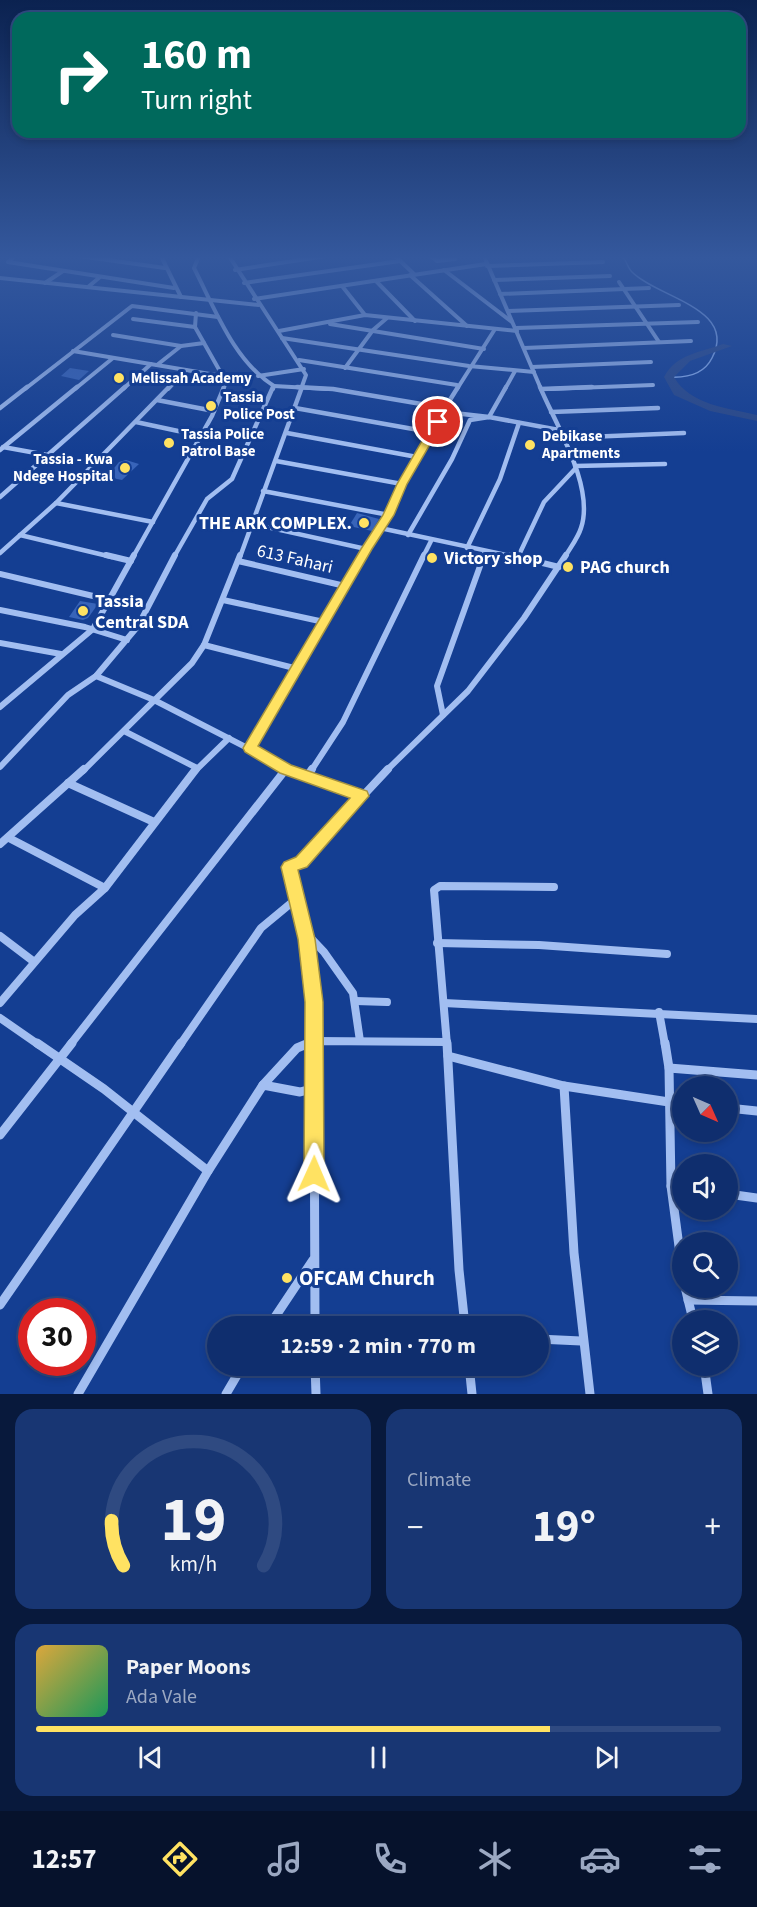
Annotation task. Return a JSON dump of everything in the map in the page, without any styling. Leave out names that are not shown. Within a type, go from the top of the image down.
[{"type":"street","points":[[0,408],[112,321]]},
{"type":"street","points":[[149,321],[195,327]]},
{"type":"street","points":[[0,707],[93,629],[214,411],[226,382],[195,327],[195,321]]},
{"type":"street","points":[[221,321],[258,376],[274,386],[304,385],[559,430]]},
{"type":"street","points":[[0,844],[94,761],[179,677],[204,645],[253,524],[263,491],[304,385],[306,375],[304,369],[271,321]]},
{"type":"street","points":[[279,331],[329,321]]},
{"type":"street","points":[[345,368],[373,330],[383,321]]},
{"type":"street","points":[[416,321],[495,329],[698,322]]},
{"type":"street","points":[[462,321],[467,326]]},
{"type":"street","points":[[508,321],[515,327]]},
{"type":"street","points":[[315,1316],[315,1041],[311,968],[289,867],[301,862],[361,796],[474,683],[524,618],[576,539],[584,519],[583,487],[513,321]]},
{"type":"street","points":[[648,321],[659,342]]},
{"type":"street","points":[[323,322],[484,349]]},
{"type":"street","points":[[250,748],[366,549],[389,515],[402,484],[457,385],[469,366],[484,349],[495,329]]},
{"type":"street","points":[[113,334],[181,346],[204,343]]},
{"type":"street","points":[[282,338],[515,371],[651,362]]},
{"type":"street","points":[[524,348],[691,341]]},
{"type":"street","points":[[157,365],[181,346]]},
{"type":"street","points":[[73,351],[222,376]]},
{"type":"street","points":[[2,448],[113,358]]},
{"type":"street","points":[[299,360],[457,385]]},
{"type":"street","points":[[0,497],[151,364]]},
{"type":"street","points":[[258,376],[304,369]]},
{"type":"street","points":[[0,553],[56,503],[186,370]]},
{"type":"street","points":[[489,417],[515,371]]},
{"type":"street","points":[[541,389],[653,385]]},
{"type":"street","points":[[0,767],[68,695],[96,676],[141,621],[168,567],[207,499],[232,479],[274,386]]},
{"type":"street","points":[[157,400],[214,411]]},
{"type":"street","points":[[295,408],[430,432]]},
{"type":"street","points":[[551,412],[658,408]]},
{"type":"street","points":[[408,535],[452,459],[469,422],[478,417],[489,417]]},
{"type":"street","points":[[135,422],[178,431],[203,432]]},
{"type":"street","points":[[467,548],[500,479],[519,423]]},
{"type":"street","points":[[287,433],[417,457]]},
{"type":"street","points":[[562,438],[684,433]]},
{"type":"street","points":[[2,448],[47,455]]},
{"type":"street","points":[[276,461],[402,484]]},
{"type":"street","points":[[518,557],[544,502],[575,468],[665,464]]},
{"type":"street","points":[[263,491],[389,515]]},
{"type":"street","points":[[56,503],[153,522]]},
{"type":"street","points":[[253,524],[366,549]]},
{"type":"street","points":[[380,528],[431,541],[559,567]]},
{"type":"street","points":[[20,535],[131,561]]},
{"type":"street","points":[[306,778],[343,722],[431,541]]},
{"type":"street","points":[[443,715],[437,686],[485,552]]},
{"type":"street","name":"613 Fahari","points":[[238,561],[345,586]]},
{"type":"street","points":[[0,574],[110,600]]},
{"type":"street","points":[[223,600],[324,622]]},
{"type":"street","points":[[0,610],[93,629],[127,639]]},
{"type":"street","points":[[2,645],[62,654]]},
{"type":"street","points":[[204,645],[298,669]]},
{"type":"street","points":[[96,676],[154,700],[250,748],[286,769],[361,796]]},
{"type":"street","points":[[124,731],[197,768]]},
{"type":"street","points":[[0,1004],[33,962],[75,915],[105,888],[197,768],[228,738]]},
{"type":"street","points":[[0,1135],[112,988],[286,769]]},
{"type":"street","points":[[68,783],[154,822]]},
{"type":"street","points":[[9,838],[105,888]]},
{"type":"street","points":[[464,1316],[459,1270],[448,1056],[434,890],[436,887],[554,887]]},
{"type":"street","points":[[0,1305],[261,928],[296,899]]},
{"type":"street","points":[[305,933],[341,976],[356,1001],[360,1041]]},
{"type":"street","points":[[0,936],[33,962]]},
{"type":"street","points":[[437,943],[538,945],[667,954]]},
{"type":"street","points":[[356,1001],[387,1002]]},
{"type":"street","points":[[444,1003],[659,1012],[757,1019]]},
{"type":"street","points":[[659,1012],[669,1068],[670,1186],[677,1232]]},
{"type":"street","points":[[0,1018],[104,1089],[131,1113],[208,1172]]},
{"type":"street","points":[[78,1394],[208,1172],[263,1085],[297,1048],[315,1041],[447,1042]]},
{"type":"street","points":[[448,1056],[564,1086],[672,1103]]},
{"type":"street","points":[[669,1068],[757,1075]]},
{"type":"street","points":[[263,1085],[300,1092],[315,1088]]},
{"type":"street","points":[[564,1086],[581,1341],[590,1394]]},
{"type":"street","points":[[738,1109],[757,1111]]},
{"type":"street","points":[[738,1195],[757,1198]]},
{"type":"street","points":[[276,1316],[313,1259]]},
{"type":"street","points":[[690,1310],[688,1300],[757,1301]]},
{"type":"street","points":[[549,1340],[581,1341]]},
{"type":"street","points":[[226,1394],[237,1376]]},
{"type":"street","points":[[315,1376],[316,1394]]},
{"type":"street","points":[[470,1376],[472,1394]]},
{"type":"street","points":[[706,1376],[708,1394]]},
{"type":"building","points":[[70,368],[89,371],[79,380],[61,376]]},
{"type":"building","name":"Tassia - Kwa Ndege Hospital","points":[[126,460],[139,464],[122,480],[107,477],[119,462]]},
{"type":"building","name":"THE ARK COMPLEX.","points":[[357,513],[379,519],[372,531],[349,526]]},
{"type":"building","name":"Tassia Central SDA","points":[[80,601],[98,604],[88,618],[83,620],[69,617]]},
{"type":"waterway","points":[[669,377],[694,374],[709,363],[717,341],[714,327],[709,321]]},
{"type":"waterway","points":[[727,346],[686,359],[679,363],[669,377],[678,393],[714,409],[757,418]]},
{"type":"place","name":"Melissah Academy","points":[[119,378]]},
{"type":"place","name":"Tassia Police Post","points":[[211,406]]},
{"type":"place","name":"Tassia Police Patrol Base","points":[[169,443]]},
{"type":"place","name":"Debikase Apartments","points":[[530,445]]},
{"type":"place","name":"Tassia - Kwa Ndege Hospital","points":[[125,468]]},
{"type":"place","name":"THE ARK COMPLEX.","points":[[364,523]]},
{"type":"place","name":"Victory shop","points":[[432,558]]},
{"type":"place","name":"PAG church","points":[[568,567]]},
{"type":"place","name":"Tassia Central SDA","points":[[83,611]]},
{"type":"place","name":"OFCAM Church","points":[[287,1278]]},
{"type":"route","points":[[314,1174],[314,1002],[307,939],[289,867],[301,862],[361,796],[306,778],[250,748],[315,641],[366,549],[389,515],[402,484],[430,432],[438,422]]}]
